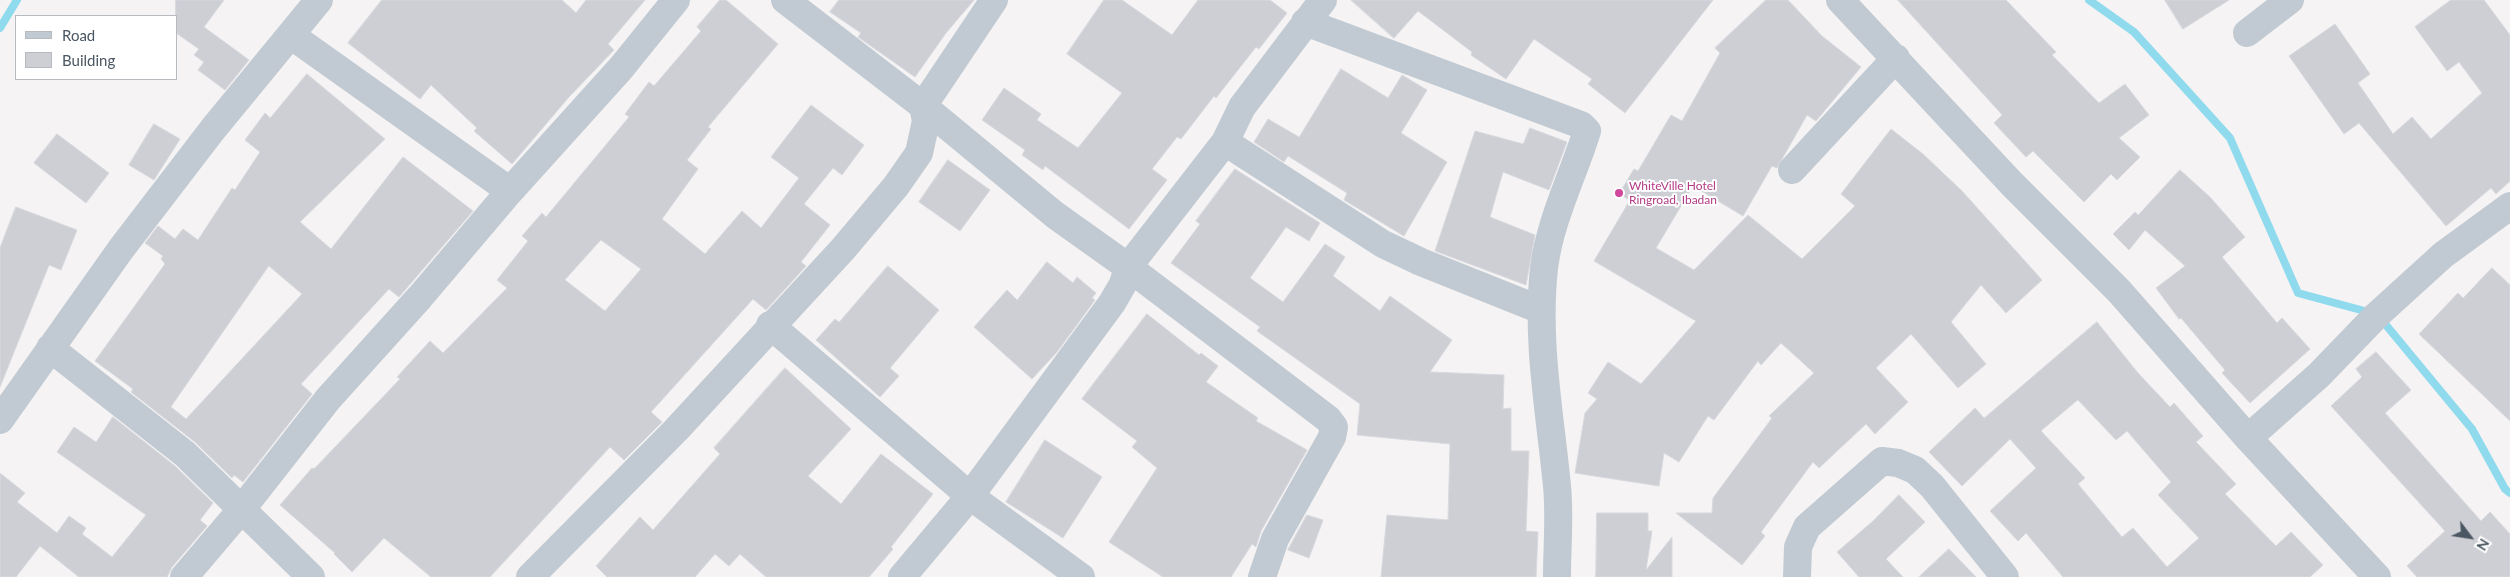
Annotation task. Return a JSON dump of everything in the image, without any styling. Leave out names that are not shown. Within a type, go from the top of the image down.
[{"type":"street","points":[[0,420],[121,249],[214,129],[292,36],[319,0]]},
{"type":"street","points":[[184,577],[241,510],[328,399],[621,68],[676,0]]},
{"type":"street","points":[[785,0],[923,106],[1055,215],[1128,267],[1328,419],[1334,427],[1332,437],[1274,539],[1262,577]]},
{"type":"street","points":[[530,577],[676,430],[843,249],[905,172],[919,152],[924,135],[926,121],[923,106],[994,0]]},
{"type":"street","points":[[902,577],[970,496],[1112,303],[1123,284],[1128,267],[1225,142],[1242,108],[1323,0]]},
{"type":"street","points":[[1840,0],[2012,184],[2119,291],[2248,438],[2377,577]]},
{"type":"street","points":[[2248,33],[2290,0]]},
{"type":"street","points":[[1305,22],[1581,125],[1587,131],[1559,205],[1544,266],[1541,310],[1543,371],[1557,489],[1557,577]]},
{"type":"street","points":[[292,36],[510,192]]},
{"type":"street","points":[[1792,170],[1896,58]]},
{"type":"street","points":[[1225,142],[1384,244],[1420,262],[1541,310]]},
{"type":"street","points":[[2248,438],[2320,375],[2366,326],[2443,255],[2510,206]]},
{"type":"street","points":[[770,326],[970,496],[1081,577]]},
{"type":"street","points":[[50,348],[185,454],[310,577]]},
{"type":"street","points":[[1797,577],[1798,547],[1807,527],[1882,462],[1898,463],[1915,470],[1932,486],[2005,577]]},
{"type":"building","points":[[176,0],[224,0],[204,27],[249,60],[225,90],[198,70],[204,62],[194,55],[199,49],[178,34],[178,15],[176,15]]},
{"type":"building","points":[[382,0],[562,0],[576,13],[586,0],[645,0],[608,44],[614,50],[569,97],[512,164],[474,131],[477,128],[431,85],[420,99],[348,43]]},
{"type":"building","points":[[720,0],[726,0],[778,44],[708,127],[711,129],[687,160],[698,169],[662,219],[705,254],[742,211],[761,228],[799,178],[771,157],[811,105],[864,145],[842,175],[833,168],[804,204],[830,225],[801,262],[806,266],[766,310],[753,299],[651,412],[662,422],[624,460],[610,447],[490,577],[431,577],[384,538],[352,572],[335,553],[280,505],[312,468],[314,469],[400,379],[397,377],[430,341],[443,353],[507,288],[497,280],[528,241],[522,236],[542,213],[546,217],[629,117],[625,114],[649,82],[654,86],[701,31],[697,27]],"holes":[[[601,240],[641,269],[605,311],[565,280]]]},
{"type":"building","points":[[839,0],[974,0],[946,33],[915,77],[858,37],[861,33],[830,12]]},
{"type":"building","points":[[1104,0],[1122,0],[1172,35],[1198,0],[1270,0],[1287,13],[1259,49],[1256,47],[1216,98],[1214,96],[1181,139],[1177,137],[1152,169],[1167,180],[1129,229],[1045,166],[1043,170],[1022,155],[1025,150],[982,120],[1004,88],[1041,114],[1037,120],[1078,148],[1122,93],[1067,54]]},
{"type":"building","points":[[1351,0],[1713,0],[1625,113],[1588,84],[1592,79],[1534,39],[1506,79],[1471,55],[1472,52],[1418,11],[1394,38]]},
{"type":"building","points":[[1766,0],[1788,0],[1822,36],[1861,67],[1816,121],[1807,115],[1777,168],[1772,166],[1743,216],[1693,186],[1656,248],[1694,270],[1748,215],[1802,259],[1855,206],[1841,194],[1891,129],[1923,154],[1962,191],[2042,280],[2006,313],[1981,285],[1951,322],[1986,364],[1958,388],[1911,334],[1876,368],[1908,402],[1875,434],[1866,424],[1819,468],[1813,462],[1761,532],[1765,536],[1742,565],[1676,513],[1712,513],[1713,498],[1772,418],[1769,416],[1814,373],[1781,343],[1761,365],[1758,361],[1714,420],[1708,416],[1679,462],[1664,453],[1659,486],[1575,473],[1585,413],[1597,399],[1588,393],[1608,362],[1641,384],[1696,321],[1594,261],[1630,200],[1619,194],[1634,169],[1638,171],[1671,115],[1682,121],[1720,53],[1715,48]]},
{"type":"building","points":[[1898,0],[2006,0],[2056,52],[2052,55],[2099,103],[2125,84],[2149,115],[2119,138],[2140,157],[2117,180],[2111,174],[2084,202],[2033,151],[2026,157],[1994,123],[2002,115]]},
{"type":"building","points":[[2165,0],[2229,0],[2183,29]]},
{"type":"building","points":[[2451,0],[2484,0],[2510,35],[2510,181],[2496,194],[2491,188],[2446,226],[2359,123],[2344,134],[2289,56],[2335,24],[2370,74],[2358,83],[2393,134],[2412,117],[2431,139],[2482,93],[2459,62],[2447,71],[2415,27]]},
{"type":"building","points":[[1341,69],[1388,98],[1402,75],[1427,90],[1401,133],[1447,162],[1404,236],[1344,200],[1347,193],[1288,156],[1284,162],[1254,142],[1268,119],[1299,137]]},
{"type":"building","points":[[307,74],[385,139],[300,222],[331,249],[403,157],[473,211],[399,297],[389,289],[301,384],[312,394],[243,482],[234,475],[232,478],[195,442],[131,392],[133,389],[95,361],[165,264],[161,259],[163,256],[145,243],[158,226],[175,239],[183,229],[198,240],[232,188],[235,190],[260,152],[245,140],[265,113],[270,118]],"holes":[[[269,266],[302,294],[186,419],[171,407]]]},
{"type":"building","points":[[154,124],[180,139],[154,180],[129,165]]},
{"type":"building","points":[[1530,128],[1567,142],[1549,190],[1503,172],[1490,217],[1535,235],[1526,285],[1435,251],[1475,131],[1523,144]]},
{"type":"building","points":[[57,134],[109,173],[86,203],[34,163]]},
{"type":"building","points":[[948,160],[990,190],[960,231],[919,202]]},
{"type":"building","points":[[1235,169],[1320,223],[1309,241],[1286,227],[1250,278],[1283,302],[1325,244],[1345,257],[1333,276],[1380,311],[1390,296],[1452,340],[1430,372],[1504,375],[1503,409],[1511,408],[1511,451],[1529,451],[1526,531],[1538,532],[1536,577],[1381,577],[1387,515],[1448,520],[1450,444],[1357,435],[1360,404],[1257,331],[1260,327],[1171,263],[1200,224],[1196,221]]},
{"type":"building","points":[[2180,170],[2210,197],[2245,237],[2222,257],[2277,323],[2282,318],[2310,349],[2250,403],[2222,373],[2225,370],[2181,318],[2179,319],[2156,288],[2185,266],[2145,230],[2129,250],[2113,234],[2135,212],[2138,215]]},
{"type":"building","points":[[16,207],[77,230],[61,270],[49,265],[0,387],[0,248]]},
{"type":"building","points":[[1047,262],[1073,283],[1077,277],[1096,293],[1092,298],[1095,300],[1057,352],[1032,379],[974,327],[1007,290],[1017,300]]},
{"type":"building","points":[[888,266],[939,310],[890,368],[899,376],[880,397],[816,340],[835,319],[839,322]]},
{"type":"building","points":[[2492,268],[2510,285],[2510,421],[2419,334],[2458,293],[2463,298]]},
{"type":"building","points":[[1147,314],[1199,355],[1201,353],[1218,366],[1206,382],[1258,418],[1256,421],[1307,450],[1261,531],[1256,547],[1252,544],[1231,577],[1163,577],[1109,542],[1157,468],[1132,447],[1137,441],[1082,399]]},
{"type":"building","points":[[2097,322],[2138,373],[2170,407],[2174,403],[2203,436],[2196,442],[2236,484],[2225,494],[2276,546],[2291,532],[2323,565],[2310,577],[2063,577],[2026,533],[2018,541],[1990,511],[2036,468],[2010,439],[1962,486],[1929,452],[1975,408],[1984,418]],"holes":[[[2078,400],[2116,440],[2127,431],[2171,482],[2158,495],[2199,538],[2167,567],[2133,528],[2122,537],[2078,484],[2085,478],[2041,431]]]},
{"type":"building","points":[[2376,352],[2411,390],[2385,413],[2481,521],[2490,512],[2510,534],[2510,577],[2417,577],[2407,566],[2445,531],[2331,406],[2362,377],[2356,369]]},
{"type":"building","points":[[785,368],[851,429],[808,476],[841,504],[881,454],[933,494],[891,547],[893,549],[869,577],[766,577],[740,554],[729,566],[715,554],[695,577],[607,577],[596,566],[640,517],[653,530],[720,454],[714,448]]},
{"type":"building","points":[[113,417],[175,466],[213,503],[200,520],[207,526],[172,567],[167,577],[79,577],[40,546],[16,577],[0,577],[0,473],[25,493],[17,502],[57,533],[69,516],[86,528],[82,534],[112,557],[146,515],[57,452],[74,427],[96,442]]},
{"type":"building","points":[[1045,440],[1102,477],[1063,538],[1006,502]]},
{"type":"building","points":[[1899,495],[1925,522],[1886,559],[1903,577],[1859,577],[1837,552],[1873,521]]},
{"type":"building","points":[[1597,513],[1648,513],[1648,531],[1652,531],[1646,570],[1672,537],[1672,577],[1596,577]]},
{"type":"building","points":[[1307,515],[1323,520],[1309,558],[1288,550]]},
{"type":"building","points":[[1949,549],[1976,577],[1919,577]]},
{"type":"waterway","points":[[0,28],[17,0]]},
{"type":"waterway","points":[[2089,0],[2134,32],[2230,138],[2298,293],[2372,313]]},
{"type":"waterway","points":[[2381,319],[2472,429],[2505,489],[2510,493]]},
{"type":"place","name":"WhiteVille Hotel Ringroad, Ibadan","points":[[1619,193]]}]
